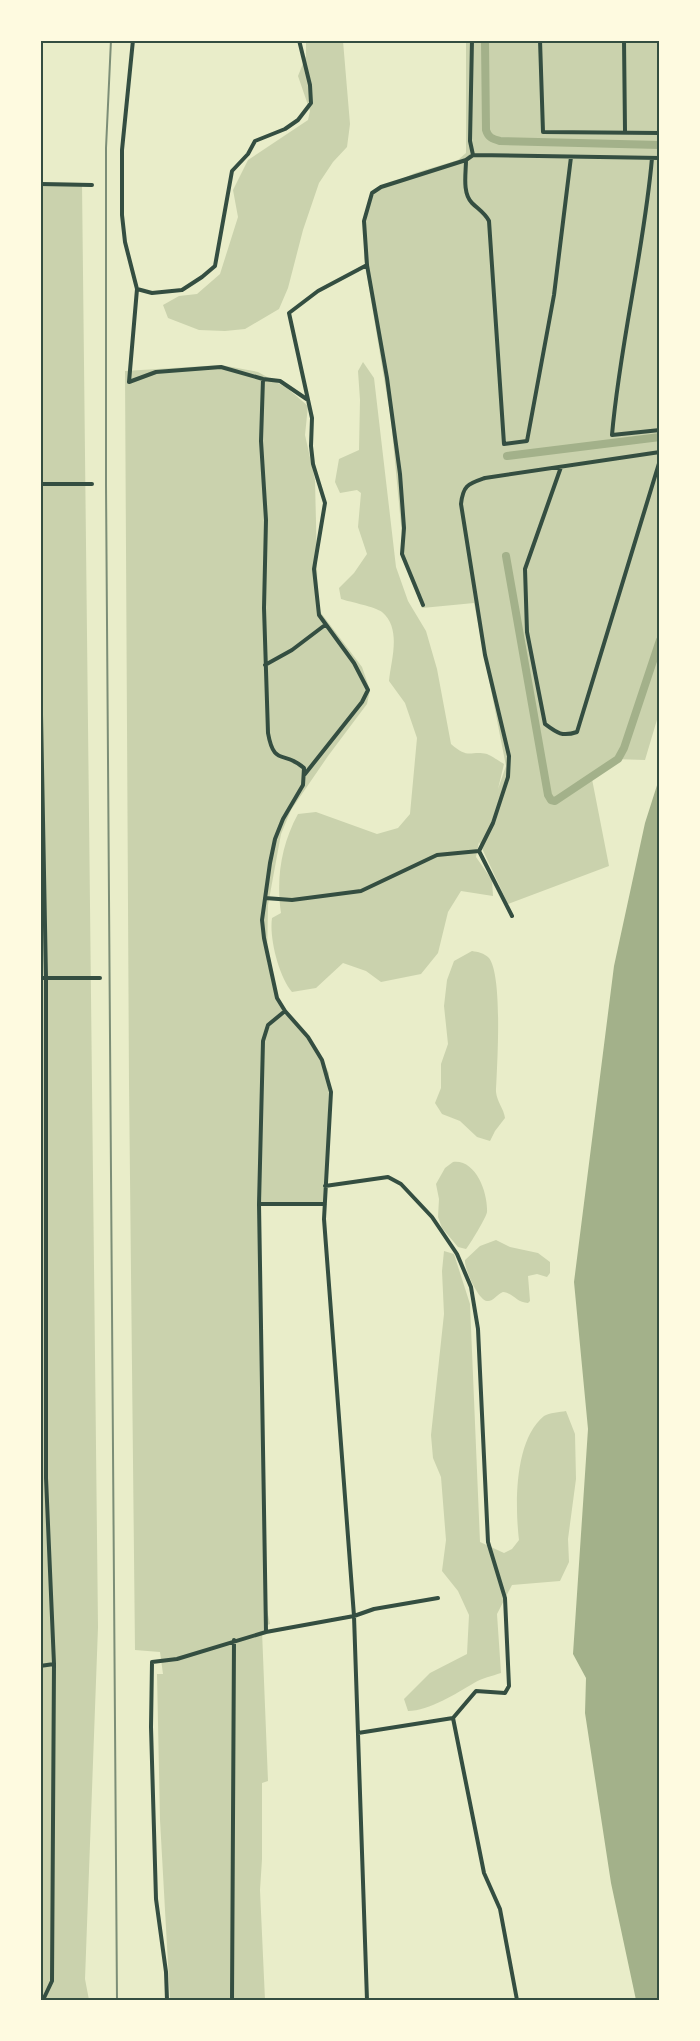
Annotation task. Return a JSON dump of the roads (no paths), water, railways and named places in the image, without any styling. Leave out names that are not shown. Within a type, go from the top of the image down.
[{"type":"street","points":[[133,40],[122,150],[122,215],[125,242],[137,289],[129,382],[156,372],[221,367],[262,379],[280,381],[308,400]]},
{"type":"street","points":[[137,289],[152,293],[182,290],[202,278],[214,266],[232,171],[248,154],[255,141],[270,137],[298,120],[311,103],[310,85],[299,40]]},
{"type":"street","points":[[472,40],[470,141],[473,155]]},
{"type":"street","points":[[540,40],[543,132],[660,133]]},
{"type":"street","points":[[624,40],[625,131]]},
{"type":"street","points":[[423,605],[402,554],[404,528],[400,474],[363,226],[372,193],[381,187],[466,160],[473,155],[660,158]]},
{"type":"street","points":[[466,160],[467,195],[489,221],[504,444],[527,441],[554,295],[571,157]]},
{"type":"street","points":[[652,158],[649,193],[623,349],[612,435],[660,430]]},
{"type":"street","points":[[40,184],[92,185]]},
{"type":"street","points":[[304,774],[362,702],[368,690],[354,663],[319,615],[314,569],[325,503],[313,464],[310,446],[312,418],[289,313],[318,291],[367,265]]},
{"type":"street","points":[[262,379],[261,441],[266,520],[264,608],[268,733],[272,751],[279,757],[300,764],[304,768],[303,785],[283,819],[275,839],[262,920],[277,998],[322,1059],[331,1092],[325,1204],[326,1243],[354,1616],[368,2001]]},
{"type":"street","points":[[479,851],[493,823],[508,777],[508,756],[485,655],[461,504],[462,493],[468,484],[485,478],[660,452]]},
{"type":"street","points":[[561,467],[525,569],[527,632],[545,724],[555,732],[566,736],[577,732],[660,460]]},
{"type":"street","points":[[40,484],[92,484]]},
{"type":"street","points":[[265,665],[292,650],[325,625]]},
{"type":"street","points":[[40,662],[46,1478],[54,1664],[52,1981],[43,2001]]},
{"type":"street","points":[[265,898],[292,900],[361,891],[437,855],[479,851]]},
{"type":"street","points":[[479,851],[512,916]]},
{"type":"street","points":[[43,978],[100,978]]},
{"type":"street","points":[[266,1632],[259,1204],[263,1041],[268,1026],[285,1011]]},
{"type":"street","points":[[326,1186],[393,1178],[418,1202],[450,1242],[471,1287],[475,1300],[478,1329],[488,1542],[505,1598],[509,1686],[505,1693],[476,1691],[453,1718],[358,1733]]},
{"type":"street","points":[[259,1204],[325,1204]]},
{"type":"street","points":[[167,2001],[166,1972],[156,1899],[152,1662],[177,1659],[266,1632],[438,1598]]},
{"type":"street","points":[[232,2001],[234,1640]]},
{"type":"street","points":[[40,1666],[54,1664]]},
{"type":"street","points":[[453,1718],[479,1853],[484,1873],[500,1909],[517,2001]]},
{"type":"waterway","points":[[485,40],[486,130],[493,138],[500,141],[660,145]]},
{"type":"waterway","points":[[507,456],[660,437]]},
{"type":"waterway","points":[[506,556],[548,795],[551,800],[555,801],[618,759],[624,748],[660,640]]},
{"type":"railway","points":[[111,40],[106,148],[106,485],[117,2000]]}]
